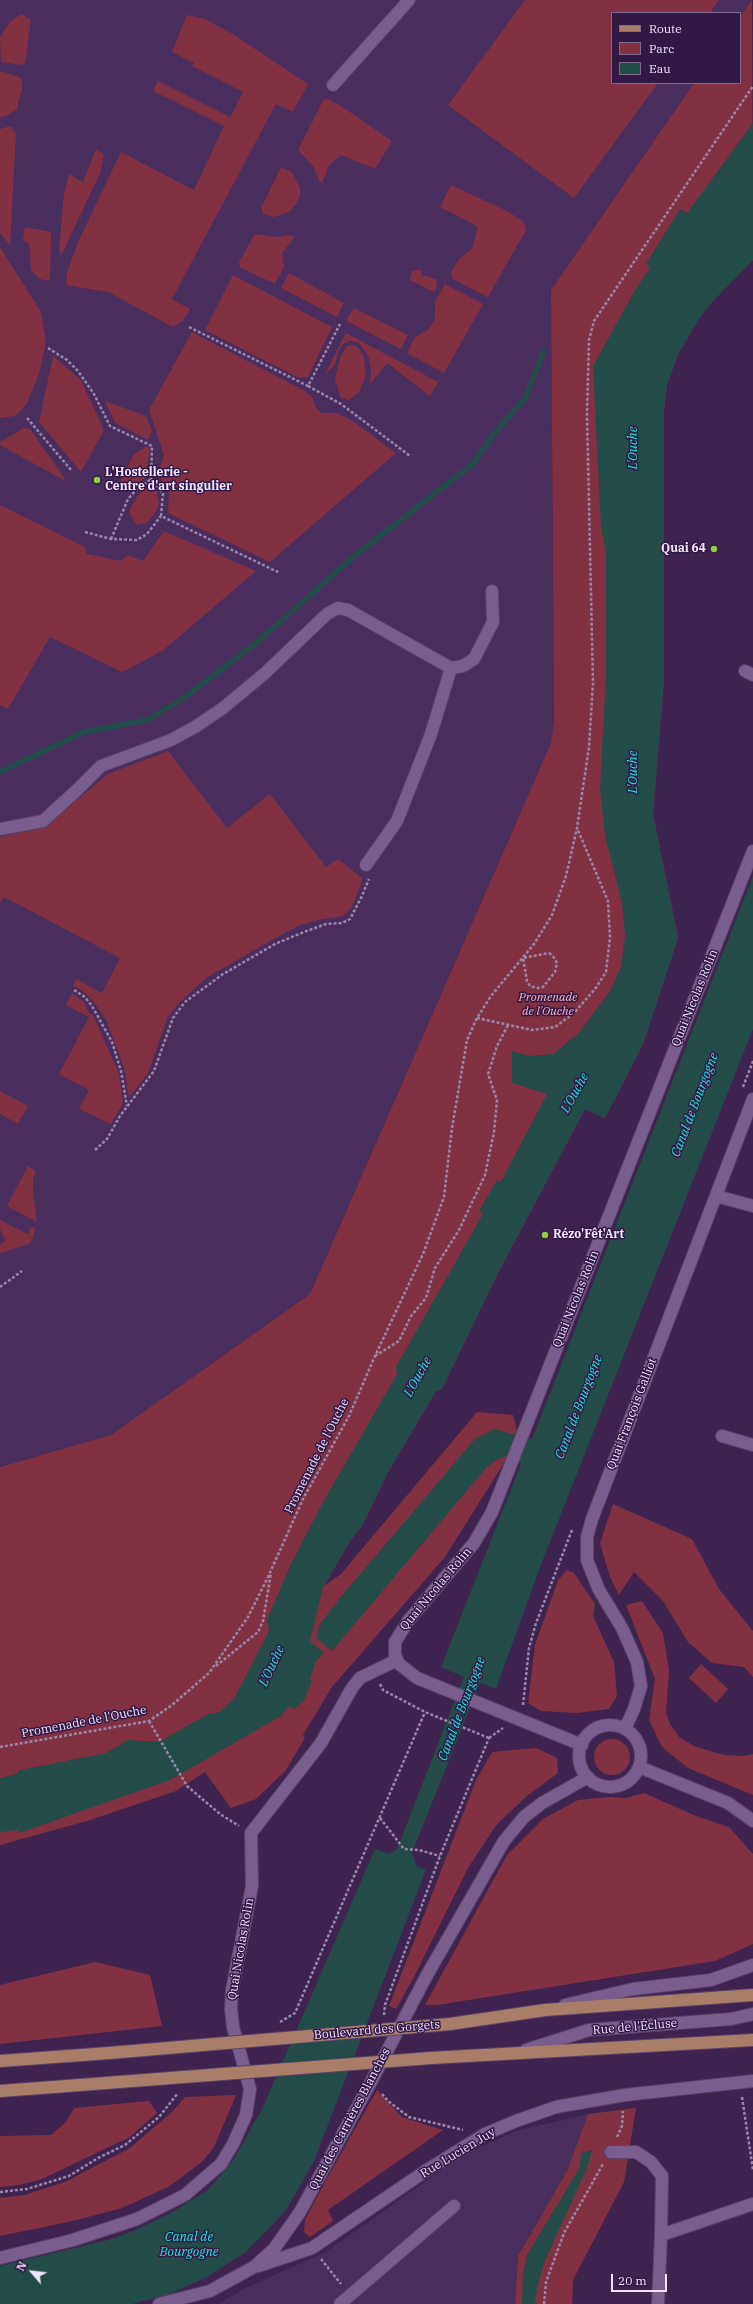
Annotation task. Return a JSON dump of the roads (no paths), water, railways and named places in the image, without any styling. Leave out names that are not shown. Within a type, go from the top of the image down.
[{"type":"main road","name":"Boulevard des Gorgets","points":[[0,2061],[450,2024],[545,2010],[753,1995]]},
{"type":"main road","points":[[0,2091],[431,2058],[753,2040]]},
{"type":"street","points":[[333,85],[409,0]]},
{"type":"street","points":[[0,829],[43,821],[101,766],[171,740],[195,727],[223,708],[264,674],[327,614],[338,608],[348,610],[451,668],[463,666],[474,659],[493,622],[492,591]]},
{"type":"street","points":[[366,865],[397,822],[431,734],[451,668]]},
{"type":"street","name":"Quai Nicolas Rolin","points":[[0,2258],[73,2240],[137,2219],[185,2195],[221,2164],[233,2144],[246,2115],[250,2089],[233,2027],[231,2008],[232,1990],[252,1886],[252,1833],[317,1749],[352,1688],[360,1678],[398,1660],[394,1649],[397,1636],[474,1543],[492,1512],[753,851]]},
{"type":"street","name":"Quai François Galliot","points":[[625,1729],[634,1709],[641,1686],[637,1662],[622,1628],[599,1590],[587,1560],[587,1537],[592,1519],[753,1099]]},
{"type":"street","points":[[716,1196],[753,1206]]},
{"type":"street","points":[[722,1436],[753,1445]]},
{"type":"street","points":[[398,1660],[411,1674],[431,1685],[582,1745]]},
{"type":"street","points":[[609,1725],[625,1729],[636,1738],[640,1747],[641,1757],[639,1767],[626,1782],[616,1786],[606,1787],[596,1784],[582,1769],[579,1759],[582,1745],[590,1732],[599,1727],[609,1725]]},
{"type":"street","points":[[639,1767],[728,1803],[753,1821]]},
{"type":"street","name":"Quai des Carrières Blanches","points":[[159,2304],[210,2291],[254,2267],[274,2249],[300,2212],[372,2080],[427,1974],[504,1841],[524,1817],[542,1802],[588,1777]]},
{"type":"street","points":[[545,2010],[633,1989],[711,1980],[753,1965]]},
{"type":"street","name":"Rue de l'Écluse","points":[[520,2053],[589,2030],[731,2019],[753,2014]]},
{"type":"street","name":"Rue Lucien Juy","points":[[254,2267],[312,2248],[427,2170],[485,2134],[556,2107],[624,2095],[753,2081]]},
{"type":"street","points":[[611,2152],[636,2152],[651,2162],[662,2176],[658,2304]]},
{"type":"street","points":[[661,2236],[753,2204]]},
{"type":"street","points":[[340,2304],[454,2206]]},
{"type":"water","name":"L'Ouche","points":[[753,123],[753,260],[711,303],[699,319],[678,354],[667,385],[664,410],[664,680],[653,814],[678,938],[643,1044],[605,1118],[585,1109],[498,1273],[442,1389],[436,1391],[387,1474],[362,1526],[350,1541],[323,1587],[310,1641],[324,1653],[316,1661],[310,1679],[312,1681],[304,1700],[294,1709],[289,1706],[281,1716],[170,1780],[19,1833],[18,1830],[0,1832],[0,1778],[16,1774],[20,1770],[106,1753],[128,1740],[159,1742],[208,1714],[220,1712],[234,1699],[269,1631],[267,1620],[290,1566],[322,1504],[397,1374],[396,1367],[483,1214],[479,1211],[497,1180],[501,1182],[547,1094],[512,1083],[512,1051],[528,1056],[553,1054],[579,1033],[610,991],[621,967],[625,936],[622,903],[605,835],[600,789],[606,674],[606,554],[601,527],[593,366],[634,292],[650,268],[646,264],[680,209],[687,213]]},
{"type":"water","name":"Canal de Bourgogne","points":[[753,876],[753,1029],[542,1562],[496,1689],[480,1683],[412,1853],[417,1866],[426,1870],[314,2161],[288,2207],[246,2252],[207,2277],[170,2294],[132,2304],[0,2304],[0,2266],[112,2239],[169,2214],[208,2190],[234,2159],[262,2109],[375,1849],[389,1854],[397,1849],[464,1677],[441,1667],[521,1464],[506,1456],[496,1460],[486,1468],[332,1651],[316,1638],[320,1624],[339,1599],[475,1439],[494,1429],[532,1439]]},
{"type":"water","points":[[592,2150],[587,2168],[544,2263],[537,2288],[535,2304],[522,2304],[523,2274],[527,2255],[576,2174],[580,2166],[581,2153]]},
{"type":"waterway","points":[[0,772],[84,732],[147,720],[181,700],[255,644],[357,554],[473,464],[493,435],[526,397],[543,352]]},
{"type":"place","name":"L'Hostellerie - Centre d'art singulier","points":[[97,480]]},
{"type":"place","name":"Quai 64","points":[[714,549]]},
{"type":"place","name":"Rézo'Fêt'Art","points":[[545,1235]]},
{"type":"park label","name":"Promenade de l'Ouche","points":[[548,1005]]}]
